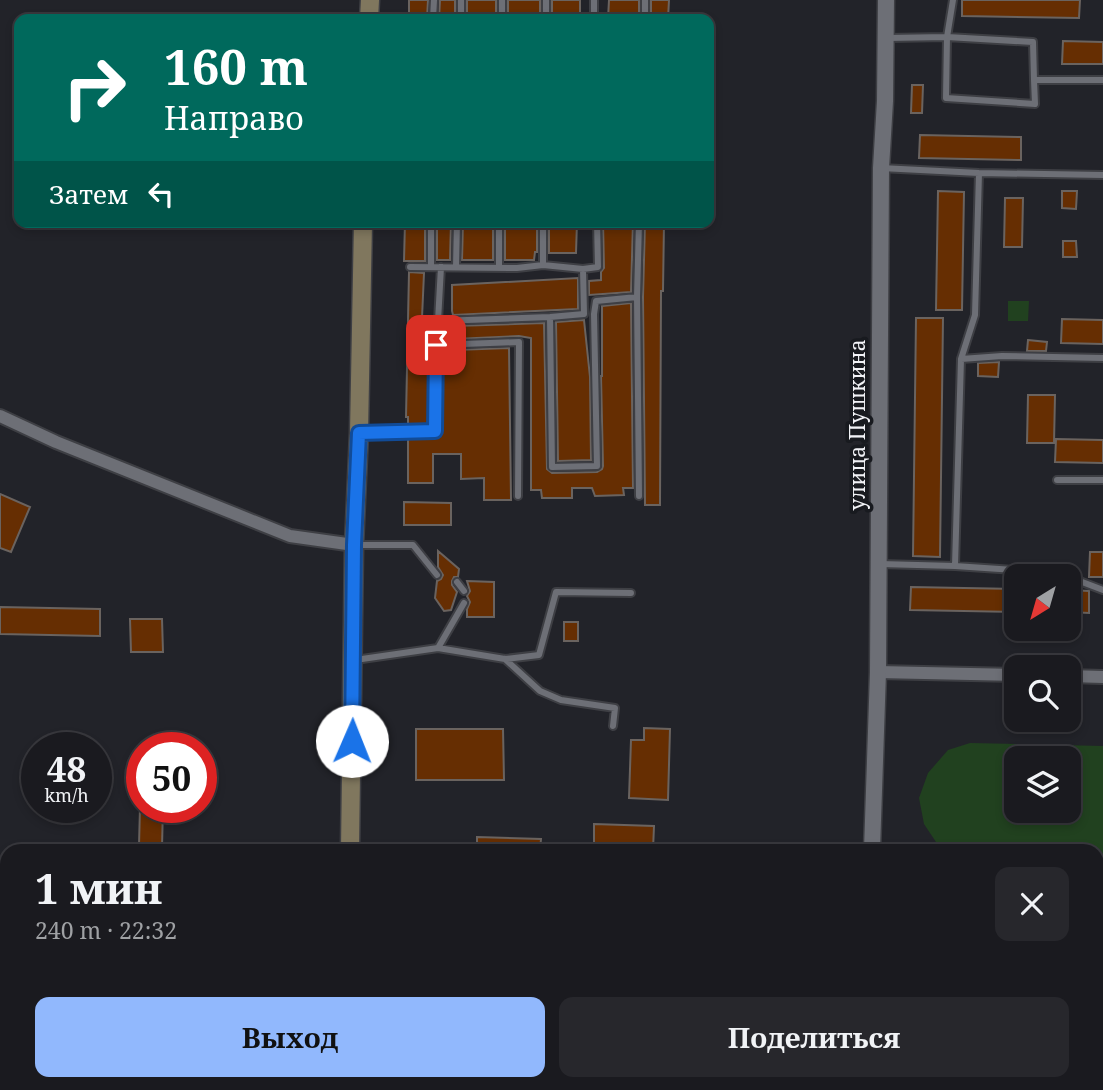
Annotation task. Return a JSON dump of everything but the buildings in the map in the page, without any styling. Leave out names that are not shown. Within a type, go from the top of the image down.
[{"type":"main road","points":[[350,844],[354,545],[363,228]]},
{"type":"street","name":"улица Пушкина","points":[[872,844],[878,672],[881,168],[886,0]]},
{"type":"street","points":[[0,416],[56,442],[290,536],[354,545]]},
{"type":"street","points":[[878,672],[1004,675]]},
{"type":"street","points":[[1081,676],[1103,677]]},
{"type":"lane","points":[[885,38],[947,37],[1033,42],[1035,104],[946,98],[947,37],[953,0]]},
{"type":"lane","points":[[1034,80],[1103,80]]},
{"type":"lane","points":[[881,168],[1103,175]]},
{"type":"lane","points":[[955,566],[961,359],[975,316],[979,173]]},
{"type":"lane","points":[[431,228],[431,267]]},
{"type":"lane","points":[[456,267],[457,228]]},
{"type":"lane","points":[[499,228],[499,268]]},
{"type":"lane","points":[[543,265],[544,228]]},
{"type":"lane","points":[[410,267],[598,267],[597,228]]},
{"type":"lane","points":[[639,228],[639,496]]},
{"type":"lane","points":[[359,433],[435,431],[436,345],[441,267]]},
{"type":"lane","points":[[583,268],[584,314]]},
{"type":"lane","points":[[550,317],[552,467],[597,466],[596,301],[637,297]]},
{"type":"lane","points":[[438,321],[594,314]]},
{"type":"lane","points":[[436,345],[519,342],[518,496]]},
{"type":"lane","points":[[961,359],[1002,356],[1103,358]]},
{"type":"lane","points":[[1057,480],[1103,480]]},
{"type":"lane","points":[[354,545],[413,545],[438,575]]},
{"type":"lane","points":[[878,564],[1004,569]]},
{"type":"lane","points":[[457,582],[464,591]]},
{"type":"lane","points":[[1082,582],[1103,590]]},
{"type":"lane","points":[[353,660],[438,648],[505,659],[539,655],[556,592],[631,593]]},
{"type":"lane","points":[[438,648],[464,603]]},
{"type":"lane","points":[[505,659],[540,691],[561,700],[615,708],[613,726]]},
{"type":"green space","points":[[1008,301],[1029,301],[1028,321],[1008,321]]},
{"type":"green space","points":[[970,743],[1103,746],[1103,844],[937,844],[924,824],[919,798],[928,773],[948,750]]},
{"type":"route","points":[[352,741],[354,545],[359,433],[435,431],[436,345]]}]
